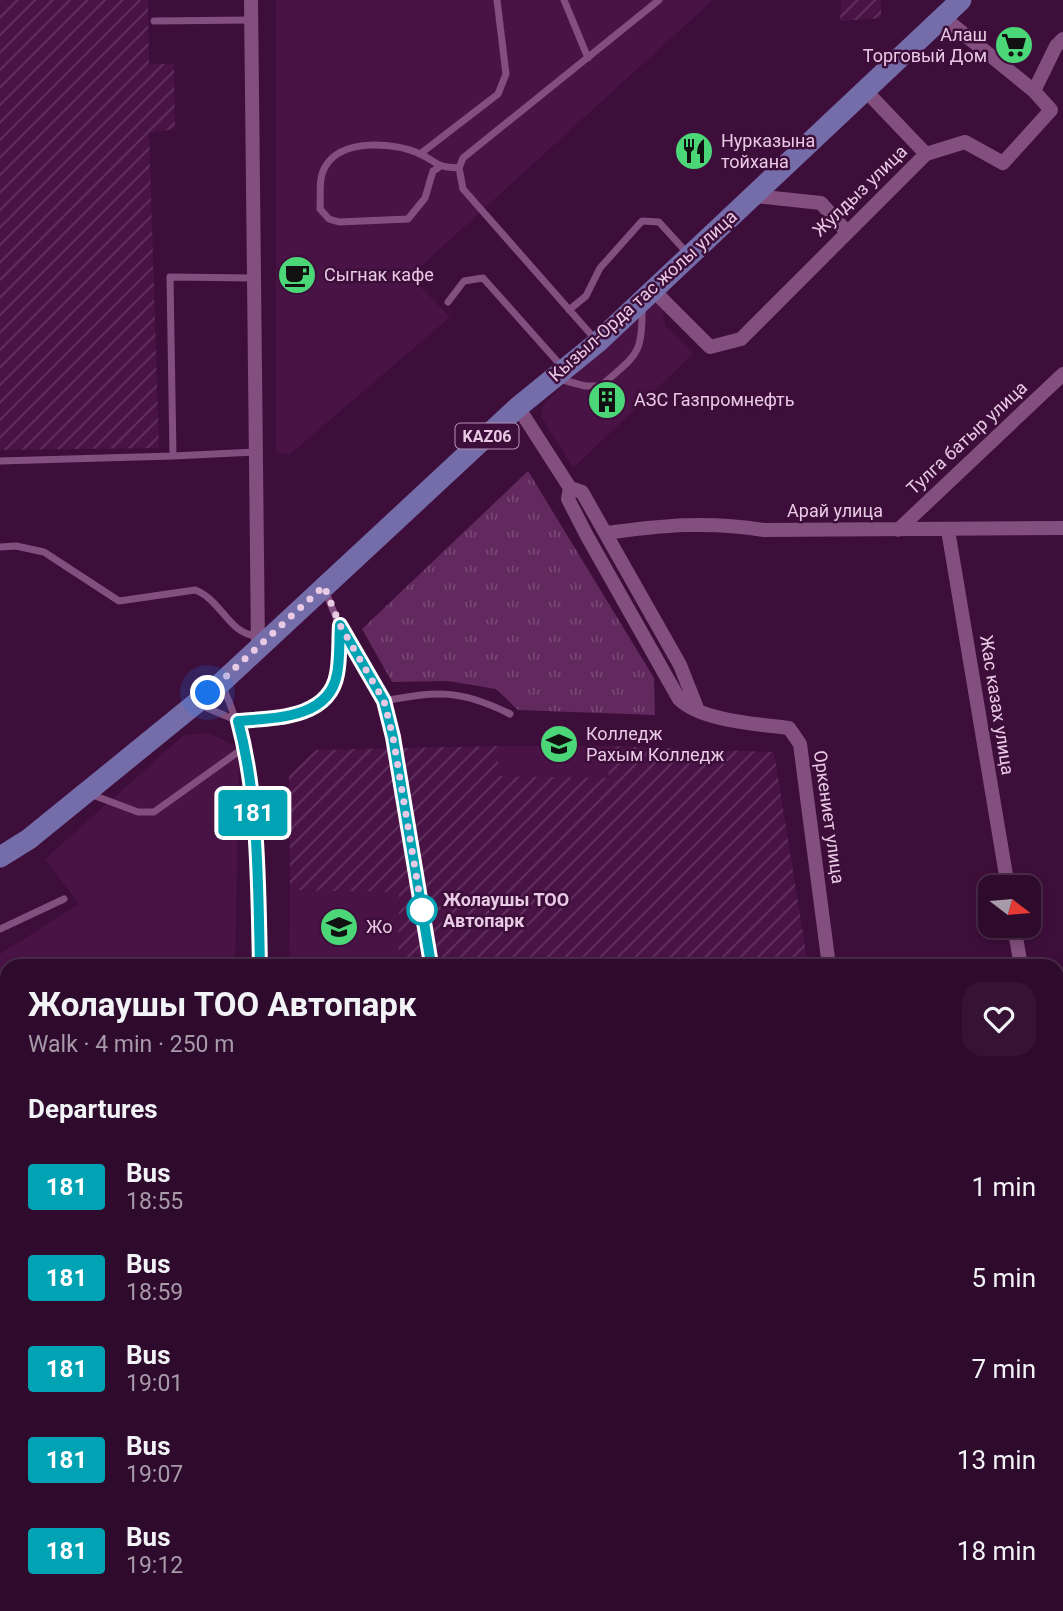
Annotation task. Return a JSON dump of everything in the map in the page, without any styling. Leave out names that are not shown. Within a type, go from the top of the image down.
[{"type":"main road","name":"Кызыл-Орда тас жолы улица","points":[[0,857],[29,839],[221,683],[258,642],[324,586],[517,407],[598,342],[961,0]]},
{"type":"street","points":[[251,0],[258,642]]},
{"type":"street","points":[[943,17],[1034,91],[1056,46],[1063,39]]},
{"type":"street","points":[[865,90],[926,154]]},
{"type":"street","name":"Жулдыз улица","points":[[647,295],[710,348],[741,339],[846,231],[926,154],[965,142],[1003,163],[1051,110],[1034,91]]},
{"type":"street","points":[[755,196],[821,203],[846,231]]},
{"type":"street","name":"Тулга батыр улица","points":[[898,530],[1063,374]]},
{"type":"street","name":"Оркениет улица","points":[[517,407],[570,488],[582,492],[607,533],[680,665],[697,708]]},
{"type":"street","name":"Оркениет улица","points":[[570,488],[568,499],[574,511],[674,693],[686,707],[697,708],[733,722],[789,728],[796,736],[800,744],[828,959]]},
{"type":"street","name":"Арай улица","points":[[607,533],[660,525],[721,523],[764,530],[1063,528]]},
{"type":"street","name":"Жас казах улица","points":[[948,530],[1006,875]]},
{"type":"street","points":[[1016,938],[1020,959]]},
{"type":"lane","points":[[420,154],[498,94],[504,86],[506,74],[497,0]]},
{"type":"lane","points":[[564,0],[588,58]]},
{"type":"lane","points":[[598,342],[463,188],[459,168],[463,158],[659,0]]},
{"type":"lane","points":[[154,21],[250,20]]},
{"type":"lane","points":[[438,168],[420,154],[388,146],[347,147],[326,164],[321,178],[320,209],[329,219],[339,222],[408,219],[417,211],[433,171],[438,168],[459,168]]},
{"type":"lane","points":[[569,310],[586,296],[600,268],[642,221],[659,222],[690,255]]},
{"type":"lane","points":[[173,456],[170,277],[253,278]]},
{"type":"lane","points":[[448,302],[464,281],[483,278],[559,373],[585,386],[601,386],[639,351],[647,295]]},
{"type":"lane","points":[[0,461],[254,453]]},
{"type":"lane","points":[[0,547],[16,546],[44,552],[119,601],[195,590],[207,594],[234,628],[258,642]]},
{"type":"lane","points":[[324,586],[340,625],[384,701],[393,737],[430,958]]},
{"type":"lane","points":[[196,704],[238,721],[311,710],[330,696],[337,675],[340,625]]},
{"type":"lane","points":[[221,683],[238,721],[245,747],[258,862],[260,959]]},
{"type":"lane","points":[[384,701],[419,694],[460,693],[510,714]]},
{"type":"lane","points":[[87,793],[122,807],[154,812],[245,747]]},
{"type":"lane","points":[[0,929],[64,899]]},
{"type":"shaded area","points":[[0,0],[148,0],[149,64],[174,64],[175,129],[149,133],[159,448],[0,450]]},
{"type":"shaded area","points":[[276,0],[713,0],[410,276],[450,317],[289,455],[276,452]]},
{"type":"shaded area","points":[[841,0],[881,0],[881,18],[840,21]]},
{"type":"shaded area","points":[[672,281],[663,314],[666,327],[693,354],[573,468],[541,416],[544,404]]},
{"type":"shaded area","points":[[209,733],[235,746],[239,764],[235,959],[0,959],[0,954],[79,904],[45,859],[184,735]]},
{"type":"shaded area","points":[[497,746],[611,746],[608,778],[498,776]]},
{"type":"shaded area","points":[[497,746],[499,776],[608,778],[611,746],[774,752],[807,959],[398,959],[399,892],[290,890],[289,775],[316,750]]},
{"type":"shaded area","points":[[290,890],[399,891],[398,959],[289,959]]},
{"type":"green space","points":[[528,471],[654,678],[655,715],[518,710],[496,689],[448,681],[392,682],[362,629]]},
{"type":"bus line","name":"181","points":[[260,959],[258,862],[245,747],[238,721],[311,710],[330,696],[337,675],[340,625],[384,701],[393,737],[430,958]]},
{"type":"place","name":"Алаш Торговый Дом","points":[[1014,45]]},
{"type":"place","name":"Нурказына тойхана","points":[[694,151]]},
{"type":"place","name":"Сыгнак кафе","points":[[297,275]]},
{"type":"place","name":"АЗС Газпромнефть","points":[[607,400]]},
{"type":"place","name":"Колледж Рахым Колледж","points":[[559,744]]},
{"type":"place","name":"Жолаушы ТОО Автопарк","points":[[422,910]]},
{"type":"place","name":"Жо","points":[[339,927]]},
{"type":"route","points":[[208,693],[324,586],[340,625],[384,701],[393,737],[422,910]]}]
